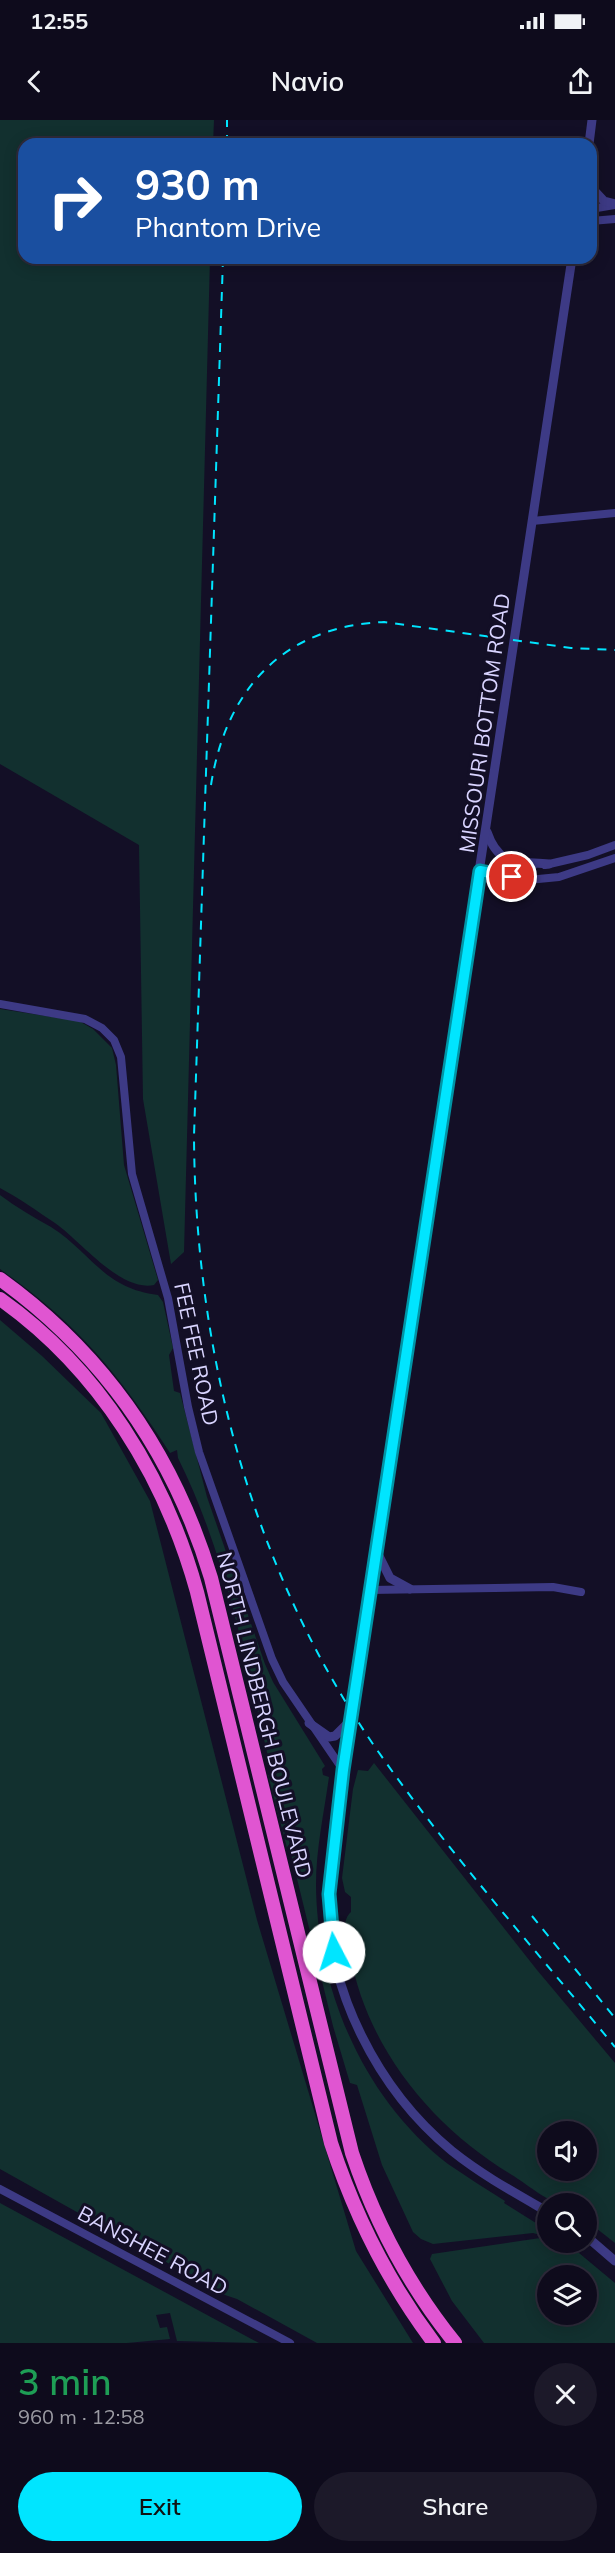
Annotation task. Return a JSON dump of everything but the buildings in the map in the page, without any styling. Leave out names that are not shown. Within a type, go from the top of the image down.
[{"type":"highway","name":"NORTH LINDBERGH BOULEVARD","points":[[0,1279],[43,1311],[104,1374],[154,1444],[181,1496],[211,1578],[352,2153],[373,2208],[399,2260],[429,2308],[455,2343]]},
{"type":"highway","name":"NORTH LINDBERGH BOULEVARD","points":[[0,1299],[53,1343],[111,1409],[147,1466],[180,1536],[197,1592],[331,2143],[350,2198],[375,2251],[404,2301],[434,2343]]},
{"type":"street","points":[[590,138],[592,120]]},
{"type":"street","points":[[597,193],[604,201],[615,205]]},
{"type":"street","points":[[597,207],[615,205]]},
{"type":"street","points":[[597,220],[615,219]]},
{"type":"street","name":"MISSOURI BOTTOM ROAD","points":[[537,2206],[489,2178],[451,2150],[421,2121],[390,2083],[365,2040],[345,1994],[334,1952],[329,1894],[346,1746],[360,1666],[571,264]]},
{"type":"street","points":[[532,521],[615,513]]},
{"type":"street","points":[[486,830],[501,858],[511,862],[549,864]]},
{"type":"street","points":[[480,871],[549,864],[588,855],[615,845]]},
{"type":"street","points":[[480,871],[528,880],[559,877],[615,858]]},
{"type":"street","name":"FEE FEE ROAD","points":[[0,1004],[85,1018],[102,1028],[114,1040],[121,1056],[132,1174],[168,1298],[188,1407],[200,1452],[263,1638],[283,1682],[343,1770]]},
{"type":"street","points":[[376,1550],[390,1578],[411,1588]]},
{"type":"street","points":[[370,1590],[553,1587],[581,1592]]},
{"type":"street","points":[[309,1723],[329,1737],[335,1737],[350,1721]]},
{"type":"street","name":"BANSHEE ROAD","points":[[0,2189],[290,2343]]},
{"type":"street","points":[[597,2245],[615,2261]]},
{"type":"green space","points":[[0,120],[214,120],[213,138],[18,138],[18,264],[210,264],[184,1252],[171,1264],[143,1099],[139,845],[0,764]]},
{"type":"green space","points":[[0,1009],[79,1021],[93,1029],[112,1048],[116,1065],[124,1165],[158,1280],[154,1285],[141,1285],[128,1281],[115,1273],[55,1223],[0,1188]]},
{"type":"green space","points":[[0,1195],[65,1237],[111,1278],[139,1291],[158,1295],[163,1302],[173,1348],[169,1355],[174,1391],[180,1393],[207,1497],[265,1664],[273,1682],[325,1766],[322,1769],[323,1775],[329,1777],[316,1872],[319,1924],[325,1964],[336,2002],[351,2040],[370,2075],[392,2108],[418,2138],[448,2164],[537,2224],[537,2234],[433,2244],[421,2239],[413,2232],[382,2165],[357,2085],[350,2083],[333,2026],[290,1850],[292,1839],[287,1848],[268,1775],[272,1774],[234,1613],[210,1534],[178,1458],[177,1450],[170,1453],[133,1399],[95,1352],[28,1289],[0,1269]]},
{"type":"green space","points":[[0,1320],[42,1356],[101,1413],[150,1501],[257,1920],[356,2251],[413,2343],[317,2343],[237,2299],[225,2295],[0,2169]]},
{"type":"green space","points":[[374,1763],[537,1970],[615,2063],[615,2243],[597,2229],[597,2193],[539,2193],[483,2156],[430,2109],[407,2082],[388,2053],[371,2021],[359,1989],[346,1937],[345,1926],[351,1912],[351,1897],[345,1892],[342,1878],[353,1789],[358,1770],[368,1771]]},
{"type":"green space","points":[[0,2203],[259,2343],[177,2341],[170,2313],[156,2315],[160,2328],[167,2327],[170,2339],[127,2343],[0,2343]]},
{"type":"green space","points":[[537,2238],[537,2253],[579,2253],[593,2265],[537,2265],[537,2325],[597,2325],[597,2268],[615,2283],[615,2343],[484,2343],[452,2301],[430,2259],[432,2254]]},
{"type":"railway","points":[[227,120],[227,138]]},
{"type":"railway","points":[[223,264],[194,1136],[197,1217],[205,1297],[219,1377],[238,1455],[264,1532],[295,1606],[332,1678],[375,1747],[432,1824],[615,2047]]},
{"type":"railway","points":[[211,785],[219,751],[230,720],[246,692],[266,669],[289,650],[317,636],[348,626],[384,622],[571,648],[615,650]]},
{"type":"railway","points":[[532,1916],[615,2018]]},
{"type":"route","points":[[334,1952],[329,1894],[343,1770],[480,871],[512,877]]}]
